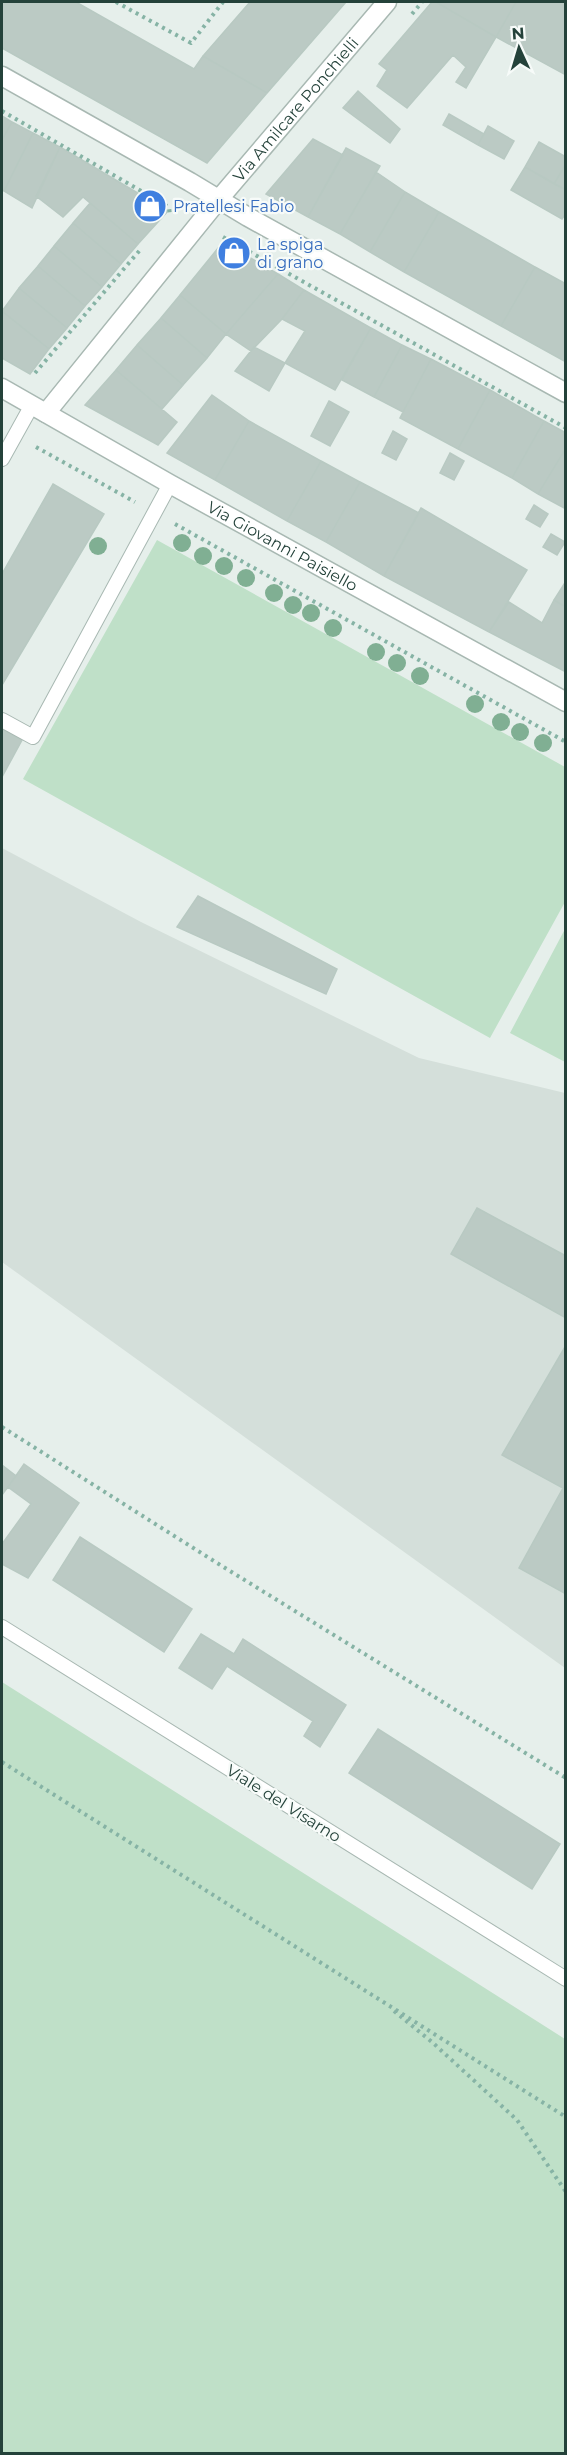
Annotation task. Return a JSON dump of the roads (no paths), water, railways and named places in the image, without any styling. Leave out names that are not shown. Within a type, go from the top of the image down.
[{"type":"street","name":"Via Amilcare Ponchielli","points":[[39,409],[387,2]]},
{"type":"street","points":[[2,76],[566,393]]},
{"type":"street","name":"Via Giovanni Paisiello","points":[[2,388],[170,484],[566,702]]},
{"type":"lane","points":[[2,459],[15,436],[39,409]]},
{"type":"lane","points":[[2,720],[33,738],[170,484]]},
{"type":"lane","name":"Viale del Visarno","points":[[2,1627],[566,1979]]},
{"type":"place","name":"Pratellesi Fabio","points":[[150,206]]},
{"type":"place","name":"La spiga di grano","points":[[234,253]]}]
